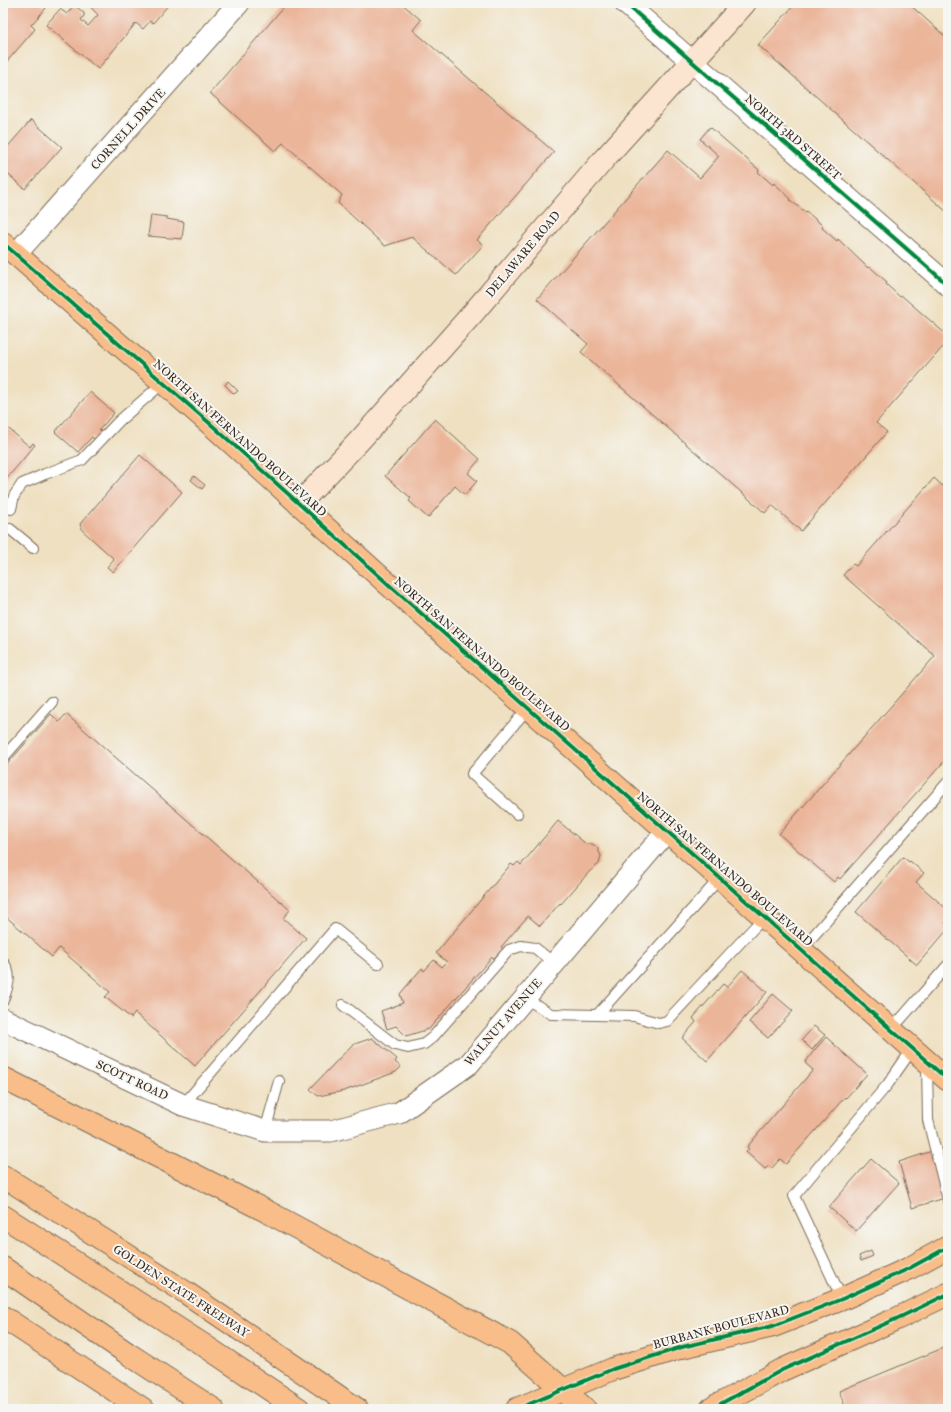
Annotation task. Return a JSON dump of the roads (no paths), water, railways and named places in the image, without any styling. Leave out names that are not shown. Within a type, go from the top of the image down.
[{"type":"main road","name":"NORTH SAN FERNANDO BOULEVARD","points":[[10,248],[163,382],[298,504],[948,1080]]},
{"type":"main road","points":[[3,1078],[268,1212],[510,1343],[585,1409]]},
{"type":"main road","name":"GOLDEN STATE FREEWAY","points":[[3,1176],[185,1292],[357,1409]]},
{"type":"main road","points":[[3,1216],[205,1346],[299,1409]]},
{"type":"main road","name":"BURBANK BOULEVARD","points":[[517,1409],[613,1369],[682,1347],[773,1326],[842,1299],[908,1269],[948,1247]]},
{"type":"main road","points":[[3,1268],[127,1353],[213,1409]]},
{"type":"main road","points":[[715,1408],[782,1370],[896,1320],[948,1294]]},
{"type":"main road","points":[[3,1317],[143,1409]]},
{"type":"street","name":"CORNELL DRIVE","points":[[10,248],[239,3]]},
{"type":"street","name":"NORTH 3RD STREET","points":[[625,3],[948,285]]},
{"type":"street","name":"DELAWARE ROAD","points":[[298,504],[360,439],[458,330],[605,158],[745,3]]},
{"type":"street","name":"WALNUT AVENUE","points":[[265,1131],[331,1131],[399,1113],[469,1064],[667,831]]},
{"type":"street","name":"SCOTT ROAD","points":[[3,1019],[183,1104],[265,1131]]},
{"type":"lane","points":[[11,509],[14,496],[22,484],[82,460],[119,421],[163,382]]},
{"type":"lane","points":[[10,529],[33,548]]},
{"type":"lane","points":[[3,758],[52,702]]},
{"type":"lane","points":[[517,814],[472,774],[528,708]]},
{"type":"lane","points":[[801,950],[948,782]]},
{"type":"lane","points":[[597,1015],[720,878]]},
{"type":"lane","points":[[525,998],[551,1014],[634,1016],[659,1023],[667,1021],[764,918]]},
{"type":"lane","points":[[183,1104],[335,929],[378,964]]},
{"type":"lane","points":[[344,1005],[395,1045],[408,1048],[424,1044],[433,1037],[509,950],[521,946],[535,948],[554,964]]},
{"type":"lane","points":[[3,962],[9,973],[9,983],[3,1000]]},
{"type":"lane","points":[[892,1029],[948,965]]},
{"type":"lane","points":[[920,1055],[928,1120],[948,1200]]},
{"type":"lane","points":[[842,1299],[794,1196],[888,1084],[920,1055]]},
{"type":"lane","points":[[265,1131],[279,1081]]}]
